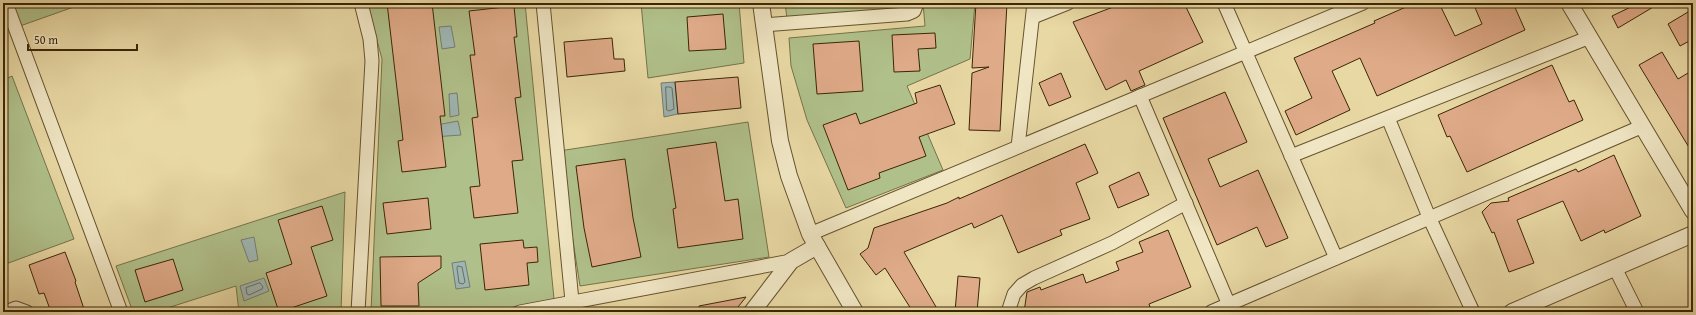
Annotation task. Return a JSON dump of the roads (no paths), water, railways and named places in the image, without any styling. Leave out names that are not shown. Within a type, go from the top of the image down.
[{"type":"street","points":[[6,3],[121,312]]},
{"type":"street","points":[[358,312],[372,61],[370,39],[360,3]]},
{"type":"street","points":[[542,3],[572,301]]},
{"type":"street","points":[[761,3],[780,141],[788,170],[813,240],[855,312]]},
{"type":"street","points":[[763,25],[907,14],[914,11],[917,3]]},
{"type":"street","points":[[1018,147],[1034,3]]},
{"type":"street","points":[[1032,17],[1068,3]]},
{"type":"street","points":[[1224,3],[1336,258]]},
{"type":"street","points":[[752,312],[791,261],[813,240],[1018,147],[1363,3]]},
{"type":"street","points":[[1569,3],[1693,211]]},
{"type":"street","points":[[1291,156],[1590,37]]},
{"type":"street","points":[[1140,96],[1230,308]]},
{"type":"street","points":[[1388,118],[1430,217],[1473,312]]},
{"type":"street","points":[[1211,312],[1230,308],[1336,258],[1643,126]]},
{"type":"street","points":[[1008,312],[1014,294],[1022,285],[1034,278],[1112,243],[1186,203]]},
{"type":"street","points":[[1512,312],[1693,234]]},
{"type":"street","points":[[520,312],[791,261]]},
{"type":"street","points":[[1616,268],[1637,312]]},
{"type":"street","points":[[6,312],[16,308],[27,312]]},
{"type":"water","points":[[451,26],[455,47],[442,49],[439,27]]},
{"type":"water","points":[[675,82],[678,114],[664,117],[661,83]]},
{"type":"water","points":[[457,93],[459,115],[450,117],[449,94]]},
{"type":"water","points":[[458,121],[461,135],[433,137],[431,126]]},
{"type":"water","points":[[254,237],[258,260],[249,262],[241,240]]},
{"type":"water","points":[[465,261],[470,287],[456,289],[452,263]]},
{"type":"water","points":[[264,278],[269,291],[244,301],[240,286]]}]
